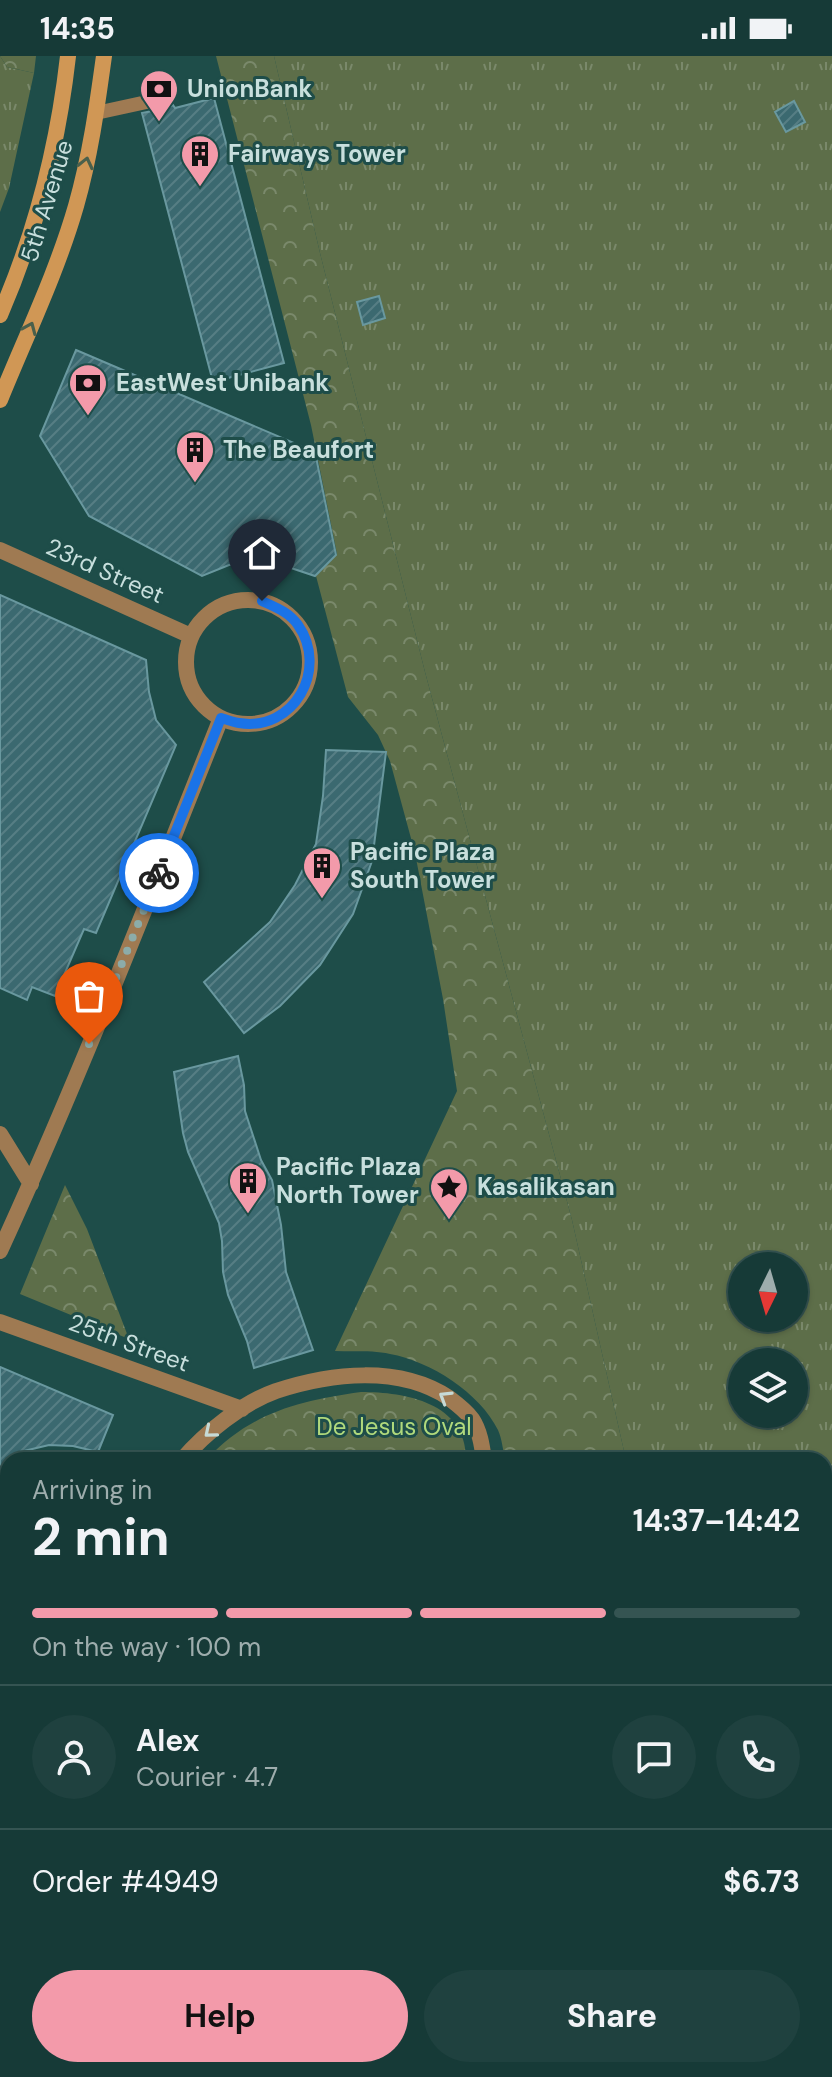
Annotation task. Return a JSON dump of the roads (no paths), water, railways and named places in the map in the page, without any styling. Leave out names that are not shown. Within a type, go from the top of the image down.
[{"type":"main road","name":"5th Avenue","points":[[0,315],[25,251],[53,155],[68,56]]},
{"type":"main road","name":"5th Avenue","points":[[0,400],[75,209],[87,161],[104,56]]},
{"type":"street","name":"23rd Street","points":[[0,550],[191,636]]},
{"type":"street","points":[[240,600],[262,601],[281,609],[297,623],[307,641],[311,661],[308,682],[297,700],[282,714],[262,722],[241,724],[221,718],[205,707],[193,692],[187,673],[186,654],[191,636],[204,618],[220,606],[240,600]]},
{"type":"street","points":[[0,1251],[120,970],[221,718]]},
{"type":"street","points":[[0,1134],[31,1184]]},
{"type":"street","name":"25th Street","points":[[0,1322],[242,1409]]},
{"type":"street","points":[[188,1452],[214,1427],[274,1392],[308,1383],[374,1374],[409,1379],[438,1391],[471,1418],[483,1452]]},
{"type":"lane","points":[[96,113],[165,98]]},
{"type":"place","name":"UnionBank","points":[[159,123]]},
{"type":"place","name":"Fairways Tower","points":[[200,188]]},
{"type":"place","name":"EastWest Unibank","points":[[88,417]]},
{"type":"place","name":"The Beaufort","points":[[195,484]]},
{"type":"place","name":"Pacific Plaza South Tower","points":[[322,900]]},
{"type":"place","name":"Pacific Plaza North Tower","points":[[248,1215]]},
{"type":"place","name":"Kasalikasan","points":[[449,1221]]},
{"type":"park label","name":"De Jesus Oval","points":[[394,1427]]}]
